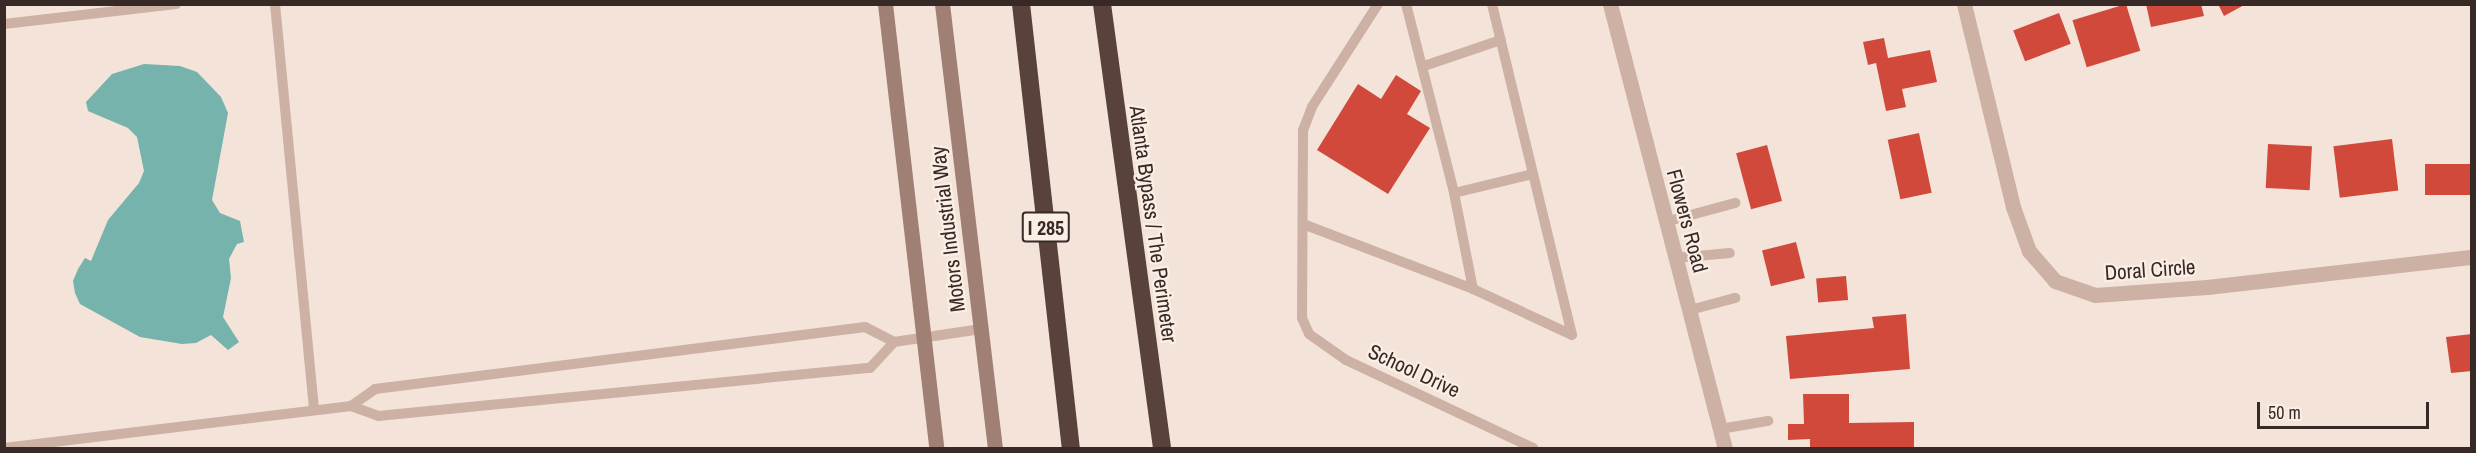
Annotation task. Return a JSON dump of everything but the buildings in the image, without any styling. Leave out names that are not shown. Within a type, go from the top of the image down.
[{"type":"highway","name":"I 285","points":[[1021,4],[1071,448]]},
{"type":"highway","name":"Atlanta Bypass / The Perimeter","points":[[1102,4],[1162,448]]},
{"type":"main road","name":"Motors Industrial Way","points":[[885,4],[936,448]]},
{"type":"main road","name":"Motors Industrial Way","points":[[942,4],[995,448]]},
{"type":"street","name":"Flowers Road","points":[[1610,4],[1725,448]]},
{"type":"street","name":"Doral Circle","points":[[1964,4],[2013,207],[2029,251],[2055,281],[2095,295],[2207,287],[2472,257]]},
{"type":"lane","points":[[4,24],[176,4]]},
{"type":"lane","points":[[275,4],[314,410]]},
{"type":"lane","name":"School Drive","points":[[1378,4],[1312,107],[1303,130],[1304,307],[1302,318],[1309,334],[1346,360],[1533,448]]},
{"type":"lane","points":[[1406,4],[1424,66],[1454,193],[1473,289]]},
{"type":"lane","points":[[1303,224],[1473,289],[1572,335],[1492,4]]},
{"type":"lane","points":[[1424,66],[1501,40]]},
{"type":"lane","points":[[1454,193],[1533,174]]},
{"type":"lane","points":[[1665,222],[1735,203]]},
{"type":"lane","points":[[1675,258],[1730,252]]},
{"type":"lane","points":[[1690,310],[1735,298]]},
{"type":"lane","points":[[351,406],[375,388],[865,327],[894,342],[981,329]]},
{"type":"lane","points":[[4,448],[351,406],[378,416],[870,368],[894,342]]},
{"type":"lane","points":[[1720,429],[1768,421]]},
{"type":"water","points":[[144,64],[180,66],[197,72],[221,97],[228,113],[212,200],[220,213],[240,221],[244,242],[237,244],[229,259],[231,278],[223,317],[239,342],[228,350],[211,335],[196,343],[182,344],[140,337],[80,304],[75,293],[73,281],[78,269],[85,258],[91,261],[108,220],[139,183],[144,171],[137,137],[128,128],[88,111],[86,102],[112,74]]}]
